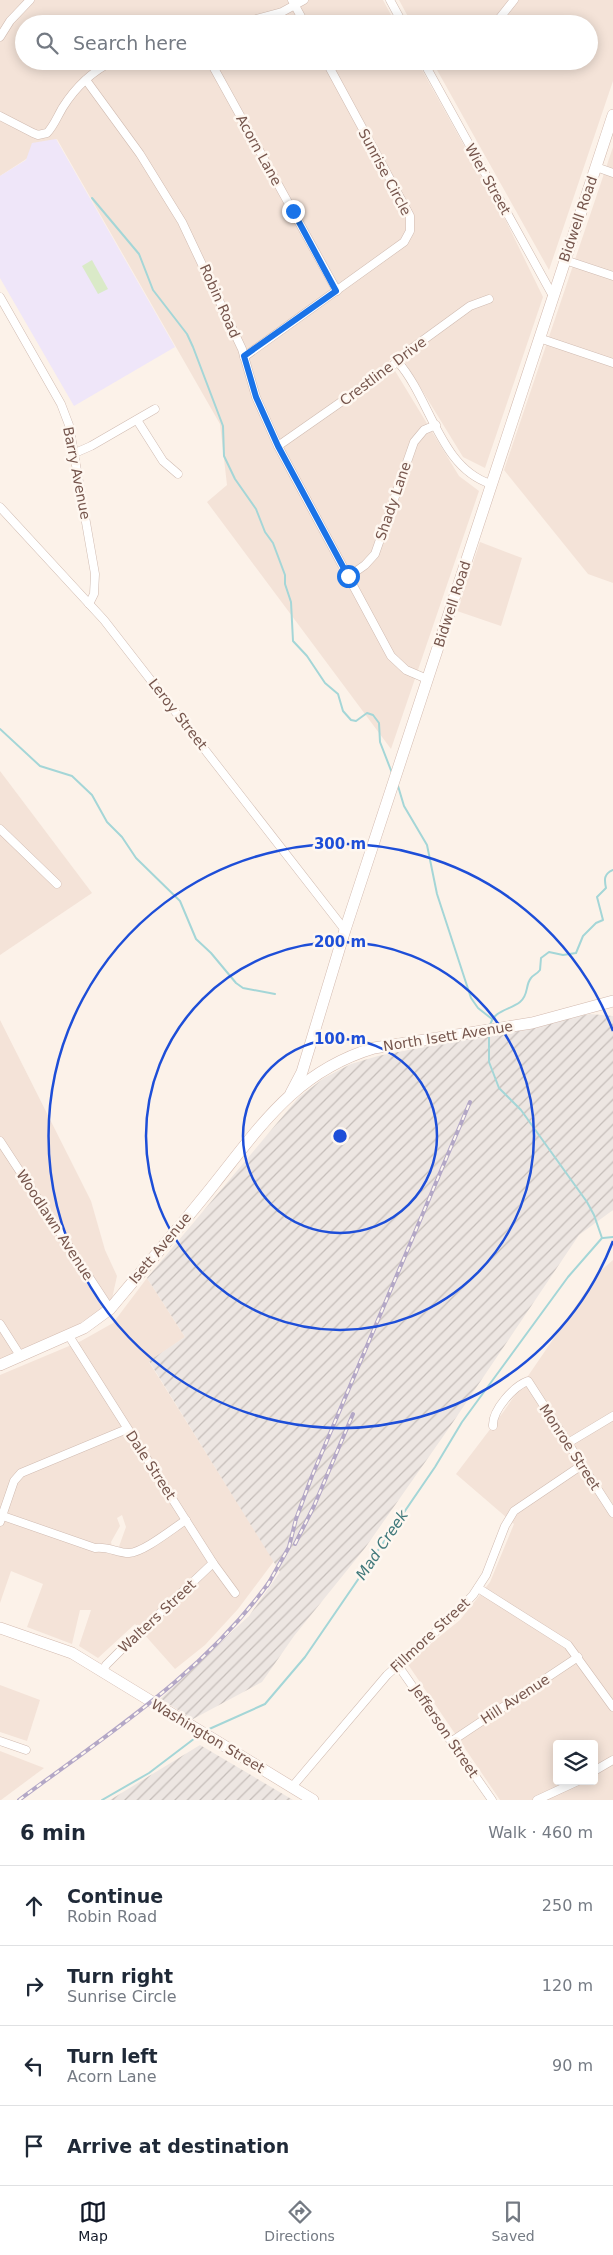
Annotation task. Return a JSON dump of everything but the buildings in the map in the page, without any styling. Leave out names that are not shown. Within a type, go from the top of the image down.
[{"type":"main road","name":"Bidwell Road","points":[[291,1093],[302,1072],[345,930],[613,115]]},
{"type":"main road","name":"North Isett Avenue","points":[[291,1093],[316,1073],[334,1063],[374,1048],[532,1023],[613,1001]]},
{"type":"main road","name":"Isett Avenue","points":[[0,1365],[69,1336],[92,1323],[110,1309],[291,1093]]},
{"type":"main road","name":"Washington Street","points":[[0,1628],[72,1653],[313,1800]]},
{"type":"street","points":[[16,15],[30,0]]},
{"type":"street","points":[[271,15],[282,12],[293,3],[304,0]]},
{"type":"street","points":[[390,0],[398,15]]},
{"type":"street","points":[[502,15],[514,0]]},
{"type":"street","points":[[293,3],[300,15]]},
{"type":"street","points":[[0,37],[15,16]]},
{"type":"street","points":[[0,116],[33,133],[42,135],[48,132],[64,105],[86,80],[100,70]]},
{"type":"street","name":"Acorn Lane","points":[[215,70],[336,291]]},
{"type":"street","name":"Sunrise Circle","points":[[244,356],[404,242],[410,230],[411,220],[331,70]]},
{"type":"street","name":"Wier Street","points":[[428,70],[553,296]]},
{"type":"street","name":"Robin Road","points":[[86,80],[140,154],[182,222],[219,298],[244,356],[256,397],[278,446],[391,656],[406,670],[427,679]]},
{"type":"street","points":[[596,168],[613,173]]},
{"type":"street","points":[[565,260],[613,276]]},
{"type":"street","name":"Barry Avenue","points":[[0,297],[61,404],[70,425],[95,574],[94,594],[89,604]]},
{"type":"street","name":"Crestline Drive","points":[[278,446],[398,362],[411,349],[470,306],[489,299]]},
{"type":"street","points":[[539,338],[613,363]]},
{"type":"street","points":[[398,362],[458,465],[475,478],[491,484]]},
{"type":"street","points":[[75,453],[155,409]]},
{"type":"street","points":[[137,420],[163,461],[178,474]]},
{"type":"street","name":"Shady Lane","points":[[348,576],[365,565],[375,554],[414,442],[424,430],[436,425]]},
{"type":"street","name":"Leroy Street","points":[[0,508],[124,644],[345,930]]},
{"type":"street","points":[[0,829],[8,834],[57,884]]},
{"type":"street","name":"Woodlawn Avenue","points":[[0,1141],[110,1309]]},
{"type":"street","points":[[0,1324],[21,1357]]},
{"type":"street","name":"Dale Street","points":[[69,1336],[213,1563],[235,1593]]},
{"type":"street","name":"Monroe Street","points":[[493,1426],[494,1418],[512,1392],[528,1382],[611,1507]]},
{"type":"street","points":[[568,1443],[613,1416]]},
{"type":"street","points":[[127,1429],[21,1473],[14,1480],[1,1517],[95,1548],[108,1547],[130,1553],[141,1549],[186,1520]]},
{"type":"street","name":"Fillmore Street","points":[[292,1787],[364,1700],[398,1664],[463,1607],[478,1588],[505,1526],[514,1511],[582,1465]]},
{"type":"street","name":"Walters Street","points":[[103,1671],[116,1655],[213,1563]]},
{"type":"street","points":[[478,1588],[558,1637],[578,1657],[613,1707]]},
{"type":"street","name":"Hill Avenue","points":[[452,1742],[578,1657]]},
{"type":"street","name":"Jefferson Street","points":[[398,1664],[492,1800]]},
{"type":"street","points":[[0,1741],[26,1750]]},
{"type":"street","points":[[598,1769],[613,1760]]},
{"type":"street","points":[[536,1800],[569,1785]]},
{"type":"shaded area","points":[[0,0],[383,0],[391,15],[15,15],[15,70],[422,70],[506,221],[543,297],[485,468],[463,457],[398,351],[389,361],[459,476],[479,491],[391,749],[207,502],[227,485],[220,424],[57,139],[0,176]]},
{"type":"shaded area","points":[[399,0],[613,0],[613,81],[549,270],[437,70],[598,70],[598,15],[407,15]]},
{"type":"shaded area","points":[[56,139],[175,347],[74,406],[0,278],[0,176],[26,160],[32,143]]},
{"type":"shaded area","points":[[613,147],[613,583],[588,574],[504,470]]},
{"type":"shaded area","points":[[480,542],[522,558],[501,626],[457,611]]},
{"type":"shaded area","points":[[0,771],[92,893],[0,955]]},
{"type":"shaded area","points":[[590,1014],[613,1016],[613,1210],[579,1235],[449,1428],[365,1548],[294,1636],[262,1682],[193,1719],[160,1699],[249,1616],[280,1572],[149,1361],[185,1337],[147,1278],[299,1097],[324,1078],[351,1064],[378,1056]]},
{"type":"shaded area","points":[[0,1020],[91,1201],[105,1250],[117,1276],[111,1303],[77,1325],[0,1362]]},
{"type":"shaded area","points":[[613,1260],[613,1800],[500,1800],[407,1663],[460,1620],[490,1582],[514,1524],[456,1474],[504,1411],[599,1272]]},
{"type":"shaded area","points":[[147,1278],[185,1337],[149,1362],[274,1561],[238,1609],[205,1645],[175,1669],[135,1624],[98,1658],[79,1646],[91,1610],[80,1610],[72,1644],[27,1627],[43,1584],[11,1571],[0,1603],[0,1375],[81,1341],[113,1323]],"holes":[[[122,1515],[126,1527],[117,1552],[113,1551],[111,1542],[120,1526],[117,1518]]]},
{"type":"shaded area","points":[[0,1685],[40,1700],[27,1741],[0,1732]]},
{"type":"shaded area","points":[[200,1745],[293,1800],[110,1800]]},
{"type":"shaded area","points":[[0,1751],[44,1768],[1,1800],[0,1800]]},
{"type":"green space","points":[[92,260],[108,289],[98,294],[82,266]]},
{"type":"waterway","points":[[92,198],[139,254],[153,290],[187,334],[193,347],[223,426],[224,456],[235,479],[256,509],[265,532],[273,543],[285,575],[285,584],[291,602],[293,641],[307,656],[325,683],[338,694],[343,711],[351,720],[356,721],[367,713],[373,715],[379,723],[380,742],[392,773]]},
{"type":"waterway","points":[[0,729],[40,766],[72,776],[92,795],[107,822],[122,837],[136,858],[180,901],[196,939],[211,953],[236,983],[243,988],[275,994]]},
{"type":"waterway","points":[[398,786],[404,806],[427,845],[437,894],[471,998],[478,1008],[492,1019]]},
{"type":"waterway","points":[[490,1025],[495,1016],[523,999],[529,981],[540,970],[541,958],[549,952],[563,955],[576,953],[583,936],[596,923],[603,920],[597,897],[606,888],[606,875],[613,870]]},
{"type":"waterway","points":[[489,1034],[489,1062],[499,1088],[521,1110],[587,1202],[602,1238]]},
{"type":"waterway","name":"Mad Creek","points":[[603,1238],[613,1237]]},
{"type":"waterway","name":"Mad Creek","points":[[207,1730],[265,1704],[305,1657],[435,1467],[462,1422],[568,1277],[602,1238]]},
{"type":"waterway","name":"Mad Creek","points":[[102,1800],[149,1773],[199,1735]]},
{"type":"railway","points":[[267,1586],[289,1547],[296,1519],[312,1476],[470,1102]]},
{"type":"railway","points":[[295,1544],[314,1506],[353,1414]]},
{"type":"railway","points":[[19,1800],[121,1726],[185,1673],[216,1645],[270,1581]]},
{"type":"route","points":[[293,211],[336,291],[244,356],[256,397],[278,446],[348,576]]}]
